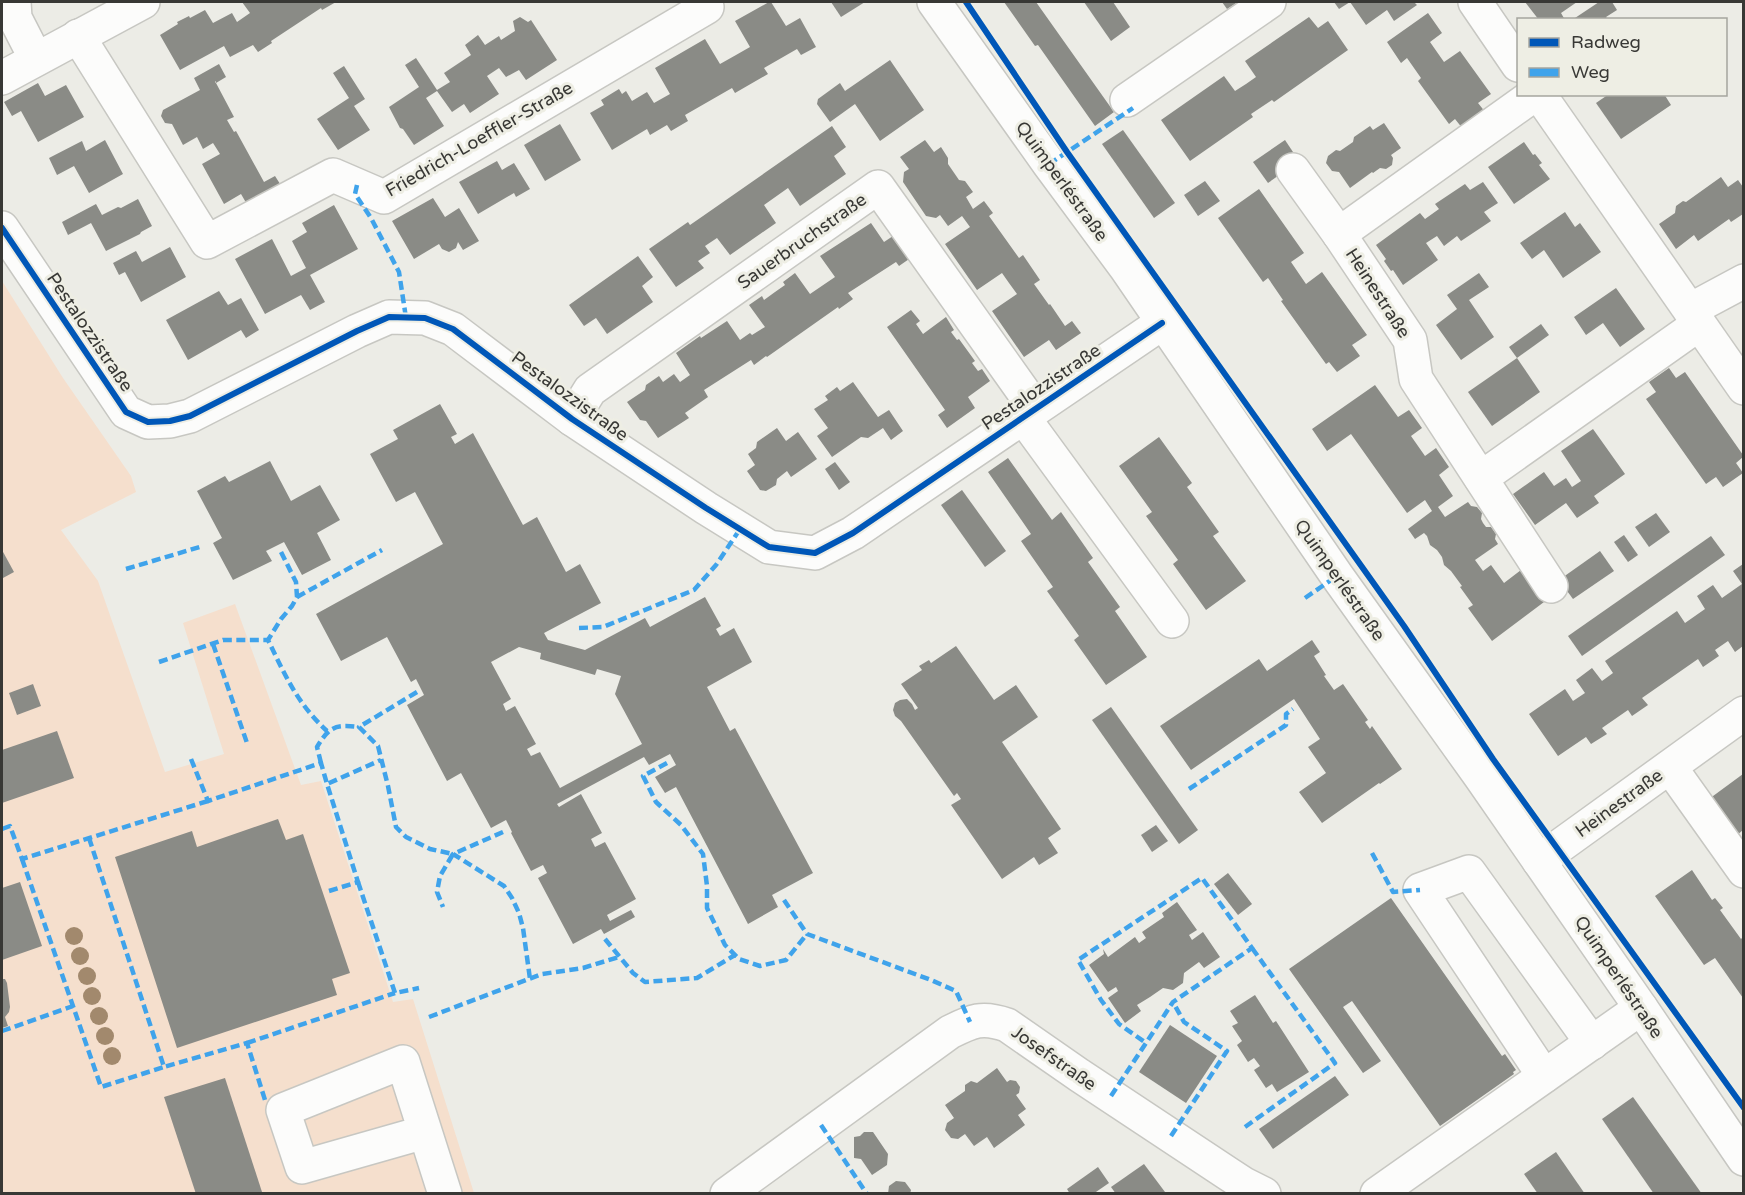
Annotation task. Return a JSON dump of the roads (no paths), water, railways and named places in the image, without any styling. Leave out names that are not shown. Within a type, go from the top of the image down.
[{"type":"street","points":[[14,2],[15,18],[36,59]]},
{"type":"street","points":[[2,78],[143,2]]},
{"type":"street","name":"Quimperléstraße","points":[[934,2],[1125,268],[1337,576],[1641,1008],[1743,1160]]},
{"type":"street","points":[[1127,100],[1269,2]]},
{"type":"street","points":[[1475,2],[1517,64]]},
{"type":"street","name":"Friedrich-Loeffler-Straße","points":[[78,36],[207,242],[333,174],[384,197],[709,3]]},
{"type":"street","name":"Heinestraße","points":[[1339,234],[1534,96]]},
{"type":"street","name":"Heinestraße","points":[[1538,96],[1743,388]]},
{"type":"street","name":"Heinestraße","points":[[1293,170],[1410,340],[1416,379],[1551,586]]},
{"type":"street","name":"Sauerbruchstraße","points":[[572,419],[590,390],[878,187],[1029,412]]},
{"type":"street","name":"Pestalozzistraße","points":[[2,228],[126,412],[148,422],[190,416],[389,317],[424,318],[453,329],[572,419],[769,547],[815,553],[853,532],[1162,323]]},
{"type":"street","points":[[1482,478],[1743,281]]},
{"type":"street","name":"Pestalozzistraße","points":[[1029,412],[1172,621]]},
{"type":"street","name":"Heinestraße","points":[[1539,861],[1743,714]]},
{"type":"street","name":"Heinestraße","points":[[1670,767],[1743,871]]},
{"type":"street","points":[[1544,1076],[1420,890],[1469,872],[1592,1043]]},
{"type":"street","points":[[1377,1194],[1641,1008]]},
{"type":"street","name":"Josefstraße","points":[[727,1194],[950,1032],[970,1022],[983,1019],[1007,1025],[1079,1075],[1213,1150],[1244,1184],[1264,1194]]},
{"type":"street","points":[[425,1132],[445,1194]]}]
